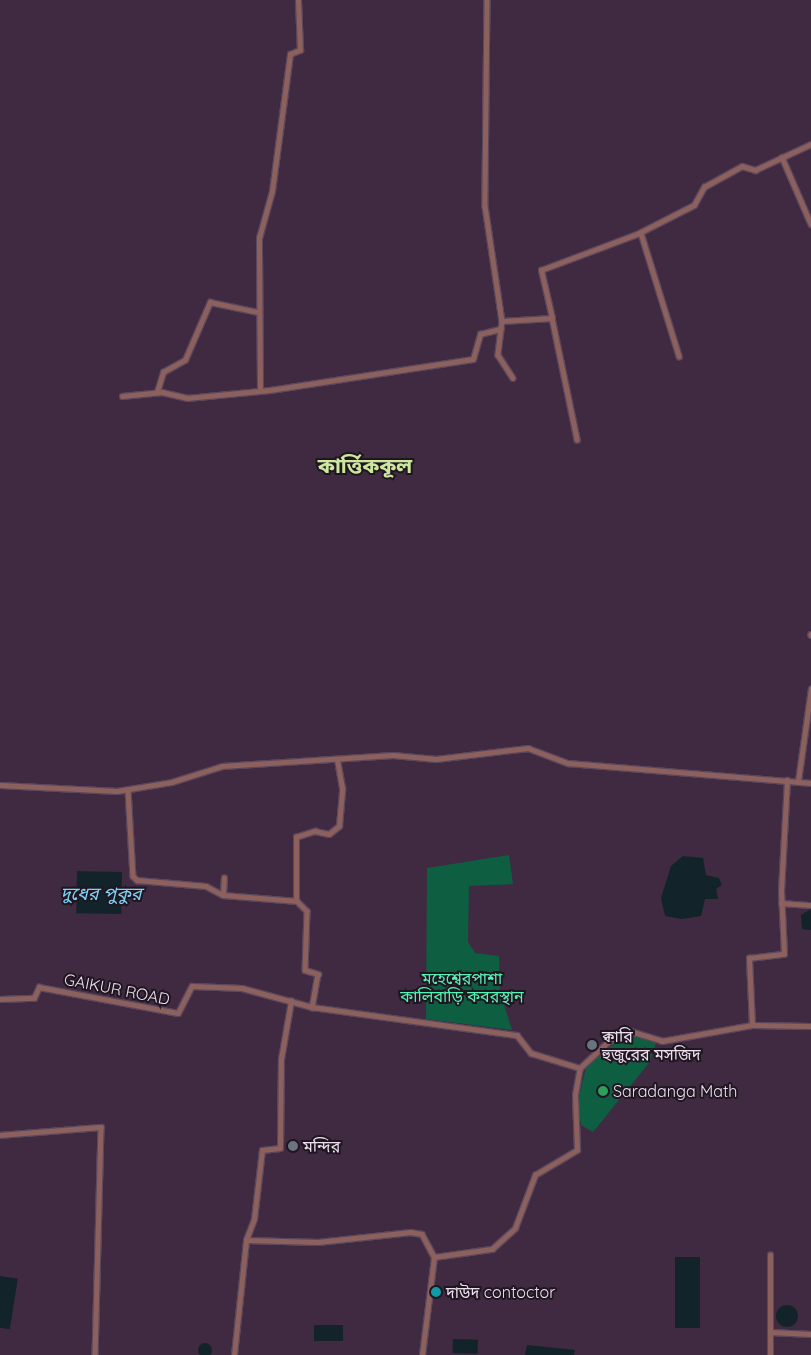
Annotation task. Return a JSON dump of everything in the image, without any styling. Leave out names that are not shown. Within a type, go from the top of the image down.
[{"type":"street","points":[[260,391],[259,238],[272,192],[290,54],[300,50],[298,0]]},
{"type":"street","points":[[487,0],[485,206],[502,321],[498,355],[513,378]]},
{"type":"street","points":[[578,439],[541,270],[641,232],[694,205],[704,187],[742,166],[755,170],[811,144]]},
{"type":"street","points":[[782,157],[811,224]]},
{"type":"street","points":[[641,232],[679,356]]},
{"type":"street","points":[[157,392],[163,372],[185,360],[210,302],[258,312]]},
{"type":"street","points":[[502,321],[552,318]]},
{"type":"street","points":[[122,396],[157,392],[187,398],[260,391],[474,358],[480,334],[500,329]]},
{"type":"street","points":[[798,781],[811,689]]},
{"type":"street","points":[[0,785],[128,790],[172,782],[222,766],[337,761],[393,755],[436,759],[528,748],[568,763],[811,782]]},
{"type":"street","points":[[296,898],[296,837],[315,831],[329,834],[339,826],[342,788],[337,761]]},
{"type":"street","points":[[752,1025],[749,958],[784,954],[782,903],[787,780]]},
{"type":"street","points":[[128,790],[133,876],[145,882],[206,886],[223,895],[297,901],[307,911],[305,970],[318,974],[312,1007]]},
{"type":"street","points":[[223,895],[224,878]]},
{"type":"street","points":[[782,903],[811,905]]},
{"type":"street","name":"GAIKUR ROAD","points":[[0,999],[34,998],[40,987],[169,1013],[185,1006],[192,986],[242,988],[291,1001]]},
{"type":"street","points":[[234,1355],[246,1240],[254,1219],[262,1150],[280,1148],[281,1059],[291,1001],[312,1007],[517,1035],[531,1053],[580,1068]]},
{"type":"street","points":[[434,1257],[462,1256],[492,1249],[515,1228],[535,1175],[577,1150],[575,1095],[580,1068],[627,1030],[662,1041],[752,1025],[811,1026]]},
{"type":"street","points":[[0,1135],[102,1127],[95,1355]]},
{"type":"street","points":[[246,1240],[318,1242],[410,1232],[422,1234],[434,1257],[422,1355]]},
{"type":"street","points":[[770,1255],[770,1355]]},
{"type":"street","points":[[770,1332],[811,1334]]},
{"type":"green space","name":"মহেশ্বেরপাশা কালিবাড়ি কবরস্থান","points":[[509,855],[513,884],[469,886],[468,942],[475,953],[499,956],[500,992],[512,1030],[426,1019],[427,868]]},
{"type":"green space","name":"Saradanga Math","points":[[627,1034],[656,1043],[649,1063],[593,1132],[581,1125],[577,1104],[587,1064]]},
{"type":"water","points":[[683,856],[703,858],[706,875],[719,878],[722,885],[716,889],[718,899],[705,899],[701,916],[682,919],[665,916],[661,898],[671,866]]},
{"type":"water","name":"দুধের পুকুর","points":[[77,871],[122,872],[121,914],[76,913]]},
{"type":"water","points":[[811,909],[811,930],[802,929],[801,915]]},
{"type":"water","points":[[675,1257],[700,1257],[700,1328],[675,1328]]},
{"type":"water","points":[[0,1276],[18,1279],[10,1329],[0,1328]]},
{"type":"water","points":[[783,1305],[791,1305],[798,1312],[798,1320],[791,1327],[783,1327],[776,1320],[776,1312]]},
{"type":"water","points":[[314,1325],[343,1325],[343,1341],[314,1341]]},
{"type":"water","points":[[453,1339],[478,1340],[477,1354],[453,1353]]},
{"type":"water","points":[[205,1343],[210,1345],[212,1350],[210,1355],[205,1357],[200,1355],[198,1350],[200,1345]]},
{"type":"water","points":[[527,1345],[575,1350],[574,1355],[525,1355]]},
{"type":"place","name":"ক্বারি হুজুরের মসজিদ","points":[[592,1045]]},
{"type":"place","name":"Saradanga Math","points":[[603,1091]]},
{"type":"place","name":"মন্দির","points":[[293,1146]]},
{"type":"place","name":"দাউদ contoctor","points":[[436,1292]]},
{"type":"district","name":"কার্ত্তিককূল","points":[[365,465]]}]
